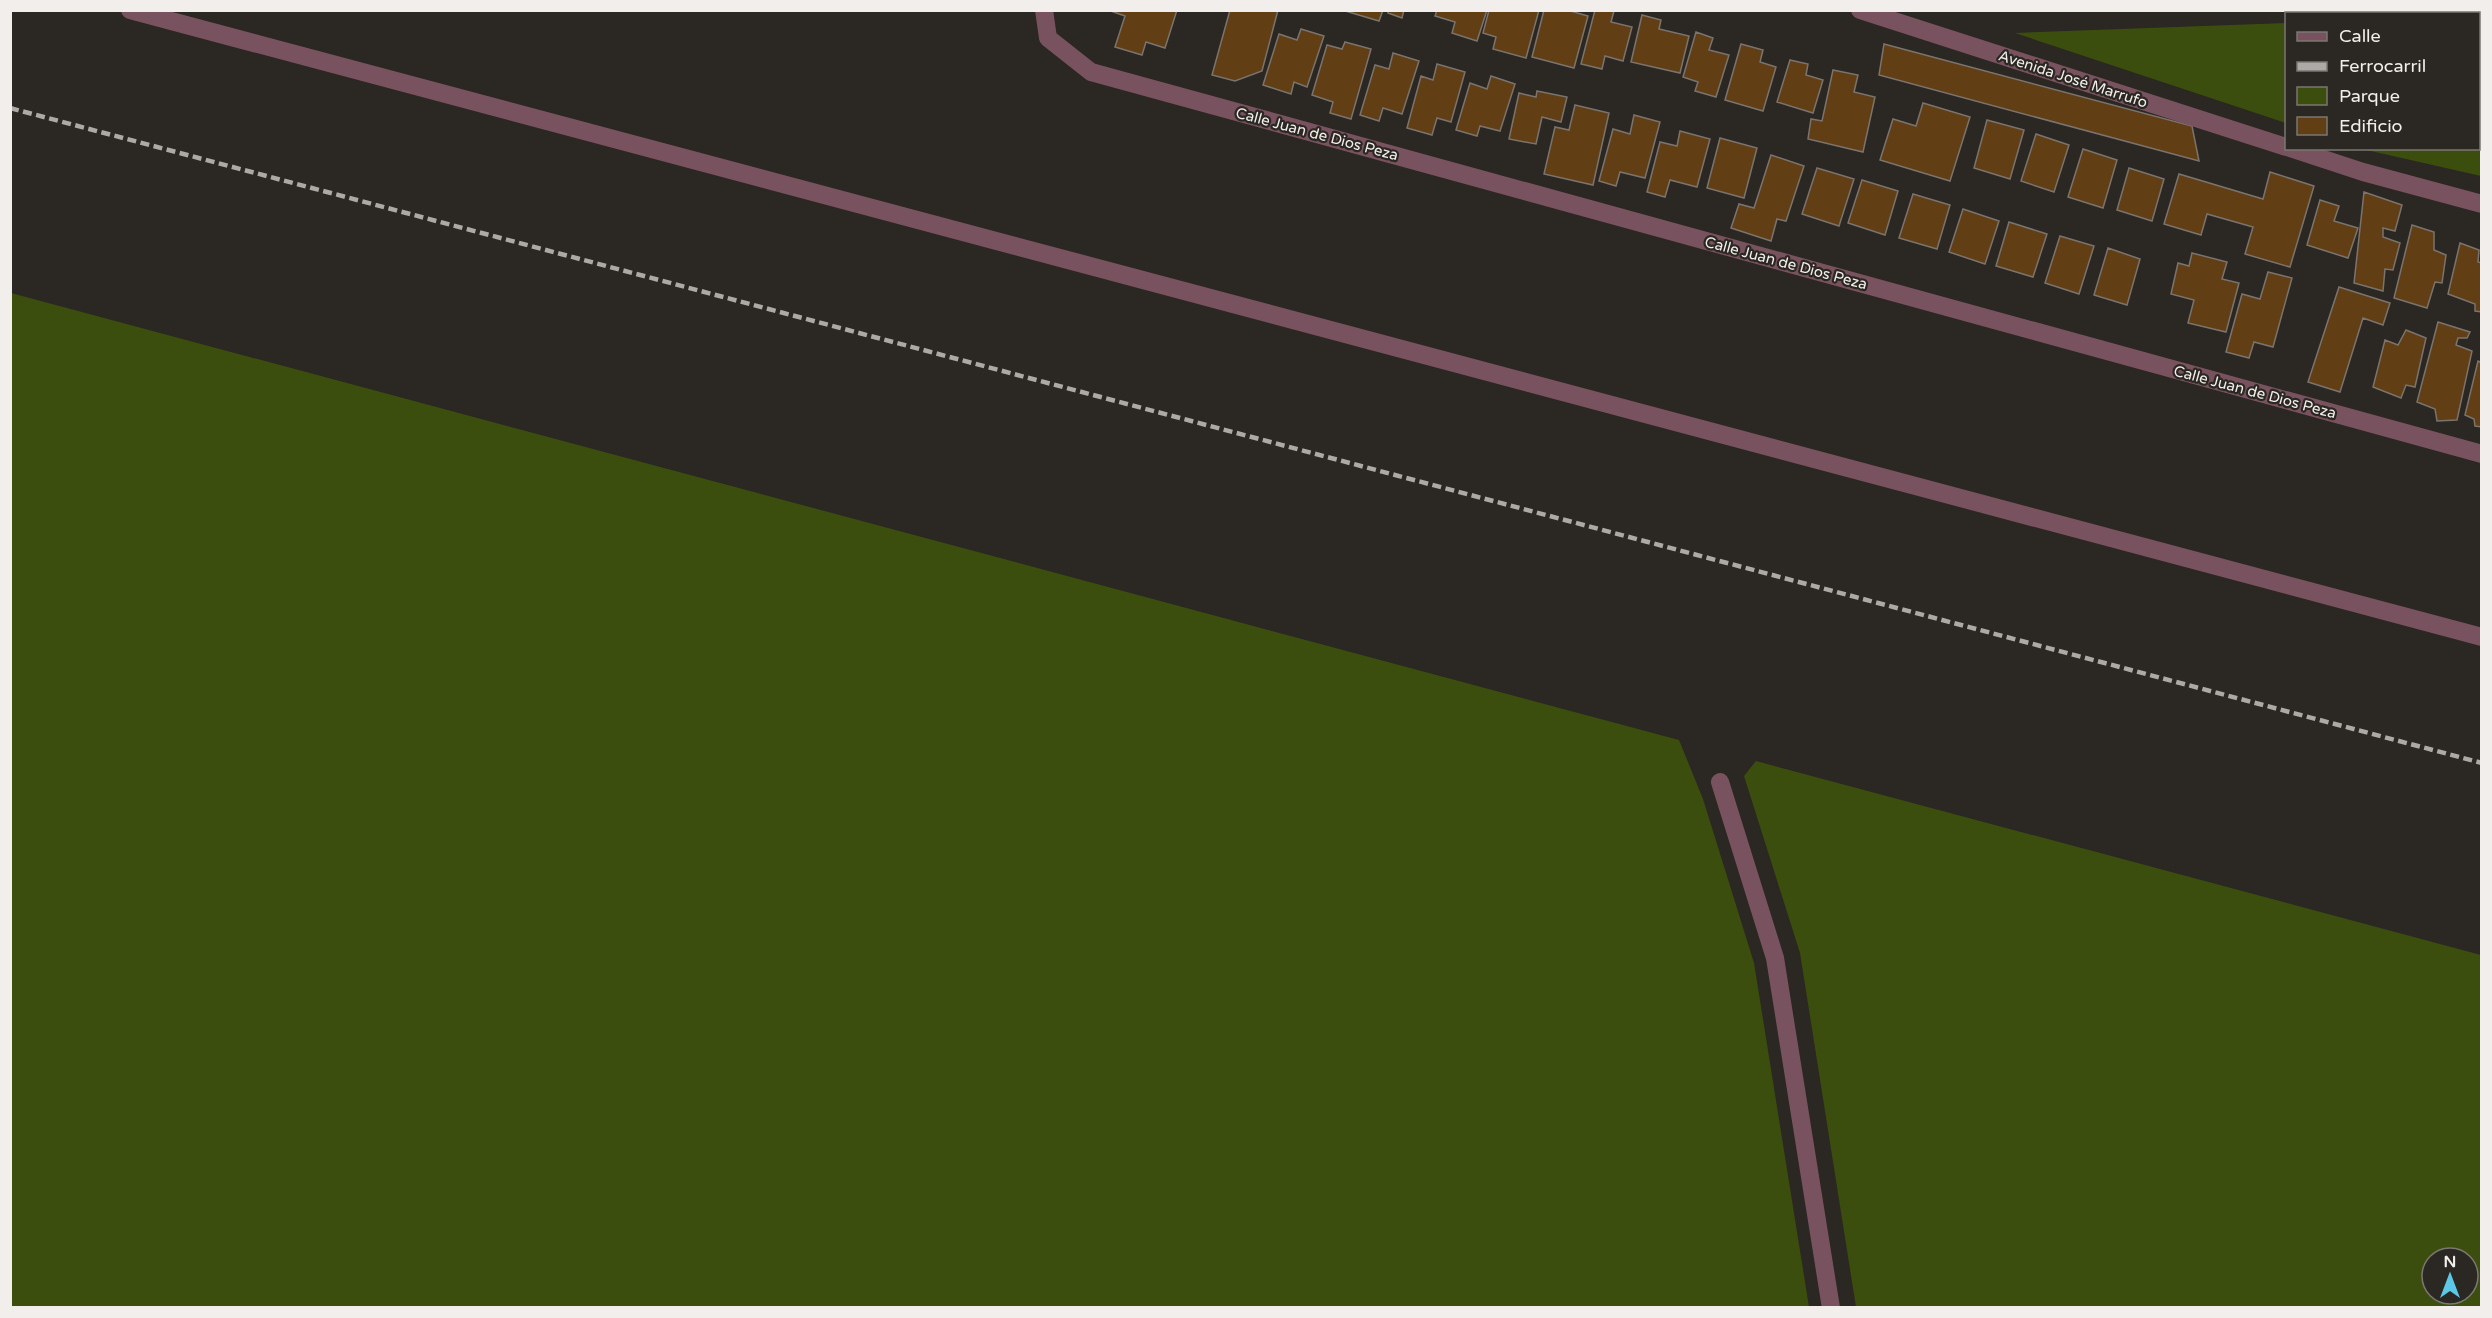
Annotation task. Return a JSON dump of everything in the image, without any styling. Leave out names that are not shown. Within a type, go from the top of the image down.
[{"type":"street","points":[[130,10],[2481,637]]},
{"type":"street","name":"Calle Juan de Dios Peza","points":[[1044,10],[1048,38],[1090,72],[2481,454]]},
{"type":"street","name":"Avenida José Marrufo","points":[[1860,10],[2285,147]]},
{"type":"street","name":"Avenida José Marrufo","points":[[2294,150],[2363,172],[2481,204]]},
{"type":"street","points":[[1720,782],[1775,958],[1832,1308]]},
{"type":"green space","points":[[2480,17],[2482,17],[2481,176],[2366,150],[2480,150]]},
{"type":"green space","points":[[2285,23],[2285,123],[2015,33]]},
{"type":"green space","points":[[11,293],[1679,740],[1703,799],[1754,963],[1809,1307],[11,1307]]},
{"type":"green space","points":[[1756,761],[2481,955],[2481,1307],[1856,1307],[1800,953],[1744,776]]},
{"type":"building","points":[[1108,10],[1177,10],[1165,48],[1146,42],[1142,55],[1115,47],[1125,16]]},
{"type":"building","points":[[1230,10],[1278,10],[1262,71],[1235,81],[1212,75]]},
{"type":"building","points":[[1342,10],[1383,10],[1379,21]]},
{"type":"building","points":[[1389,10],[1404,10],[1402,18],[1388,13]]},
{"type":"building","points":[[1437,10],[1487,10],[1477,41],[1452,33],[1455,22],[1435,16]]},
{"type":"building","points":[[1489,10],[1539,10],[1526,58],[1493,49],[1496,37],[1483,33]]},
{"type":"building","points":[[1544,10],[1567,10],[1588,16],[1574,68],[1532,57]]},
{"type":"building","points":[[1595,10],[1614,11],[1611,22],[1632,27],[1623,61],[1605,56],[1602,69],[1581,64]]},
{"type":"building","points":[[1642,15],[1661,20],[1659,29],[1689,36],[1680,73],[1631,62]]},
{"type":"building","points":[[1301,29],[1324,36],[1307,87],[1294,82],[1291,94],[1263,85],[1279,34],[1297,40]]},
{"type":"building","points":[[1696,32],[1713,38],[1709,50],[1729,55],[1716,97],[1695,91],[1698,82],[1683,77]]},
{"type":"building","points":[[1345,42],[1371,49],[1351,119],[1330,113],[1333,102],[1312,95],[1327,45],[1342,49]]},
{"type":"building","points":[[1741,44],[1763,50],[1760,62],[1776,67],[1763,111],[1725,100]]},
{"type":"building","points":[[1884,44],[2192,126],[2199,161],[1879,75]]},
{"type":"building","points":[[1393,53],[1419,61],[1402,114],[1383,108],[1379,121],[1360,115],[1375,65],[1389,69]]},
{"type":"building","points":[[1790,60],[1808,64],[1806,75],[1823,80],[1813,113],[1777,102]]},
{"type":"building","points":[[1437,64],[1465,72],[1451,122],[1437,118],[1432,135],[1407,128],[1421,76],[1433,80]]},
{"type":"building","points":[[1833,70],[1858,75],[1854,92],[1875,97],[1863,152],[1808,139],[1811,119],[1822,121]]},
{"type":"building","points":[[1491,76],[1515,84],[1500,131],[1480,126],[1477,136],[1456,130],[1470,83],[1487,89]]},
{"type":"building","points":[[1537,91],[1567,97],[1561,122],[1542,117],[1536,144],[1509,139],[1519,93],[1536,97]]},
{"type":"building","points":[[1923,103],[1970,117],[1950,181],[1880,160],[1893,119],[1916,126]]},
{"type":"building","points":[[1575,105],[1609,113],[1593,185],[1544,174],[1555,127],[1569,130]]},
{"type":"building","points":[[1634,115],[1660,122],[1645,178],[1620,172],[1616,186],[1599,181],[1613,129],[1630,134]]},
{"type":"building","points":[[1987,120],[2024,130],[2010,179],[1974,168]]},
{"type":"building","points":[[1680,131],[1710,139],[1697,187],[1670,180],[1665,197],[1647,192],[1660,142],[1677,146]]},
{"type":"building","points":[[2036,134],[2069,145],[2054,192],[2021,181]]},
{"type":"building","points":[[1720,138],[1757,148],[1744,198],[1707,188]]},
{"type":"building","points":[[2083,149],[2117,160],[2103,208],[2068,197]]},
{"type":"building","points":[[1771,155],[1804,166],[1786,221],[1777,219],[1771,241],[1731,228],[1739,204],[1754,208]]},
{"type":"building","points":[[1817,168],[1854,179],[1839,226],[1802,214]]},
{"type":"building","points":[[2129,168],[2164,179],[2152,221],[2117,210]]},
{"type":"building","points":[[2270,172],[2314,186],[2290,267],[2245,254],[2253,227],[2207,214],[2201,235],[2164,224],[2179,174],[2263,199]]},
{"type":"building","points":[[1862,180],[1898,191],[1885,235],[1848,223]]},
{"type":"building","points":[[2364,192],[2402,205],[2395,231],[2383,228],[2383,237],[2400,243],[2393,270],[2385,269],[2383,291],[2354,283]]},
{"type":"building","points":[[1913,194],[1950,205],[1937,249],[1899,238]]},
{"type":"building","points":[[2320,200],[2339,206],[2334,221],[2358,228],[2348,258],[2307,245]]},
{"type":"building","points":[[1963,209],[1999,221],[1985,264],[1949,252]]},
{"type":"building","points":[[2009,222],[2047,234],[2033,277],[1996,266]]},
{"type":"building","points":[[2412,225],[2434,232],[2434,250],[2446,255],[2442,283],[2435,282],[2427,308],[2394,298]]},
{"type":"building","points":[[2060,236],[2094,246],[2079,294],[2045,283]]},
{"type":"building","points":[[2460,243],[2479,250],[2478,262],[2482,263],[2482,312],[2475,311],[2475,304],[2448,294]]},
{"type":"building","points":[[2108,248],[2140,259],[2127,305],[2094,295]]},
{"type":"building","points":[[2192,253],[2227,262],[2222,279],[2239,283],[2226,332],[2188,323],[2194,300],[2171,294],[2178,263],[2189,266]]},
{"type":"building","points":[[2268,272],[2292,278],[2273,347],[2254,342],[2249,358],[2226,352],[2242,294],[2260,299]]},
{"type":"building","points":[[2339,287],[2390,303],[2383,325],[2363,318],[2340,392],[2308,382]]},
{"type":"building","points":[[2438,322],[2470,332],[2467,338],[2458,338],[2456,345],[2472,351],[2457,420],[2437,421],[2435,409],[2417,402]]},
{"type":"building","points":[[2406,330],[2426,338],[2415,387],[2406,385],[2401,398],[2373,387],[2385,340],[2398,345]]},
{"type":"building","points":[[2478,361],[2482,363],[2482,427],[2475,426],[2474,419],[2465,415]]},
{"type":"railway","points":[[10,108],[2482,763]]}]
